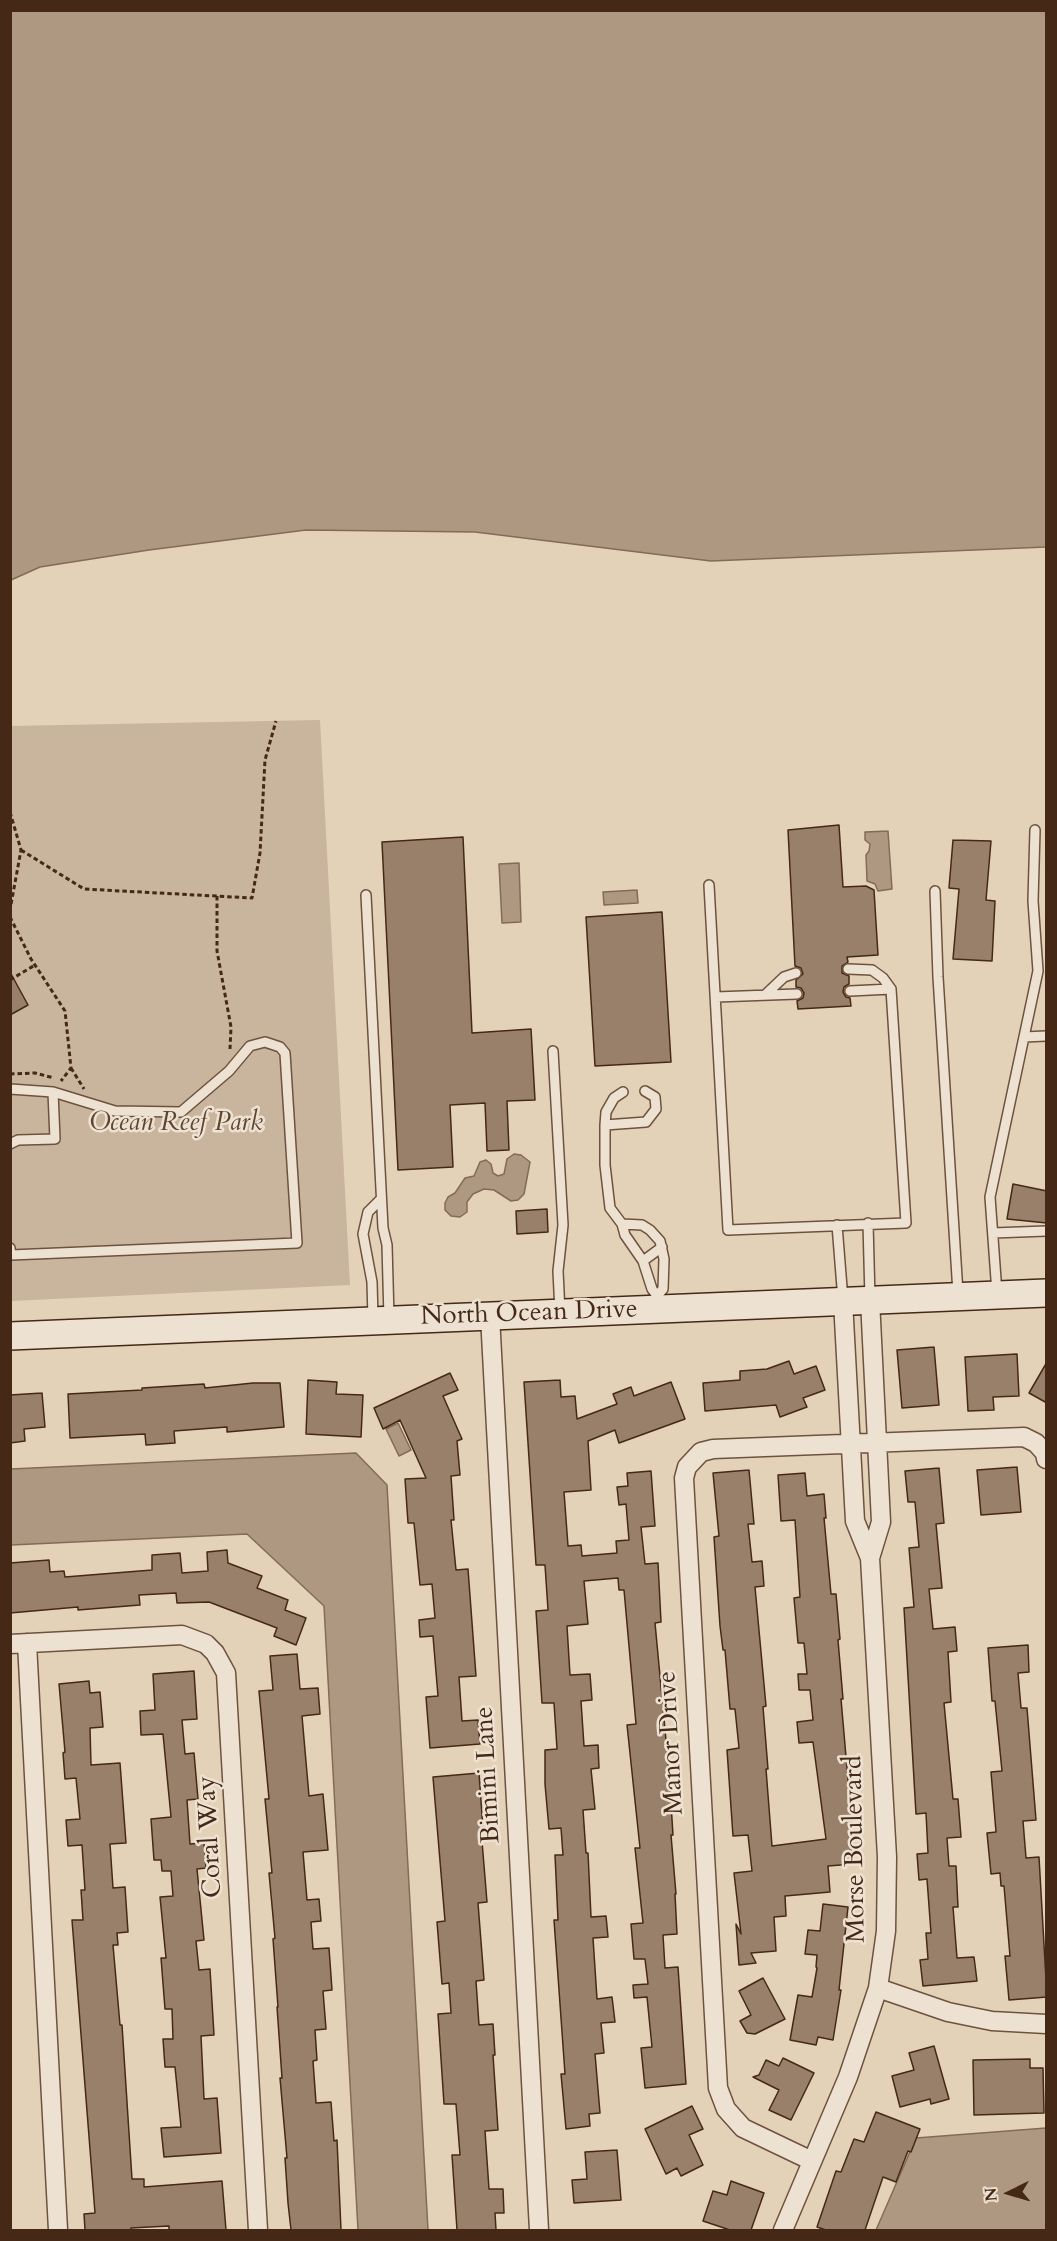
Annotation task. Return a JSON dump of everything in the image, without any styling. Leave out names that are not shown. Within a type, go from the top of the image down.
[{"type":"main road","name":"North Ocean Drive","points":[[10,1336],[560,1313],[658,1302],[843,1301],[1047,1293]]},
{"type":"street","name":"Morse Boulevard","points":[[870,1300],[881,1522],[870,1558]]},
{"type":"street","name":"Morse Boulevard","points":[[783,2230],[848,2077],[878,1988],[886,1931],[887,1875],[870,1558],[855,1521],[843,1301]]},
{"type":"street","name":"Bimini Lane","points":[[490,1316],[539,2230]]},
{"type":"street","name":"Manor Drive","points":[[812,2161],[743,2128],[726,2109],[718,2088],[684,1478],[687,1467],[701,1452],[713,1449],[1024,1437],[1036,1443],[1047,1459]]},
{"type":"street","name":"Coral Way","points":[[19,1643],[182,1635],[206,1644],[215,1653],[226,1673],[258,2230]]},
{"type":"street","points":[[19,1643],[58,2230]]},
{"type":"street","points":[[878,1988],[948,2012],[992,2020],[1047,2024]]},
{"type":"lane","points":[[997,1295],[990,1197],[1038,971],[1033,901],[1035,830]]},
{"type":"lane","points":[[709,885],[728,1230],[906,1222],[891,989],[883,978],[872,970],[848,969]]},
{"type":"lane","points":[[935,891],[938,977],[958,1296]]},
{"type":"lane","points":[[366,895],[381,1198],[383,1228],[387,1245],[381,1320]]},
{"type":"lane","points":[[765,995],[784,976],[796,972]]},
{"type":"lane","points":[[850,991],[891,989]]},
{"type":"lane","points":[[716,997],[797,994]]},
{"type":"lane","points":[[1024,1037],[1047,1036]]},
{"type":"lane","points":[[10,1089],[53,1092],[115,1111],[181,1112],[228,1071],[250,1046],[265,1042],[280,1047],[285,1053],[297,1243],[11,1256],[10,1248]]},
{"type":"lane","points":[[553,1051],[563,1225],[558,1271],[560,1313]]},
{"type":"lane","points":[[605,1125],[646,1122],[657,1109],[655,1097],[645,1091]]},
{"type":"lane","points":[[10,1144],[18,1140],[55,1139],[53,1092]]},
{"type":"lane","points":[[623,1092],[614,1098],[606,1112],[605,1165],[609,1208],[622,1224],[625,1235],[642,1261],[658,1302]]},
{"type":"lane","points":[[381,1198],[368,1212],[363,1234],[381,1320]]},
{"type":"lane","points":[[868,1223],[870,1300]]},
{"type":"lane","points":[[622,1224],[635,1224],[650,1230],[660,1241],[664,1259],[663,1288],[658,1302]]},
{"type":"lane","points":[[837,1225],[843,1301]]},
{"type":"lane","points":[[993,1233],[1047,1231]]},
{"type":"lane","points":[[642,1261],[662,1247]]},
{"type":"path","points":[[21,850],[84,889],[252,898],[260,853],[266,760],[276,721]]},
{"type":"path","points":[[10,812],[21,850],[10,910]]},
{"type":"path","points":[[217,896],[217,951],[231,1027],[228,1071]]},
{"type":"path","points":[[10,917],[35,965],[65,1011],[70,1068],[53,1092]]},
{"type":"path","points":[[10,980],[35,965]]},
{"type":"path","points":[[10,1074],[35,1073],[62,1080]]},
{"type":"green space","name":"Ocean Reef Park","points":[[320,720],[350,1285],[11,1301],[10,726]]},
{"type":"shaded area","points":[[11,10],[1046,11],[1046,547],[711,561],[475,532],[306,530],[149,550],[40,567],[11,580]]},
{"type":"shaded area","points":[[888,831],[892,889],[878,891],[875,884],[867,881],[866,855],[870,844],[865,840],[865,832]]},
{"type":"shaded area","points":[[519,863],[521,922],[502,923],[499,864]]},
{"type":"shaded area","points":[[637,890],[638,903],[604,905],[603,892]]},
{"type":"shaded area","points":[[514,1154],[521,1155],[530,1162],[524,1194],[518,1200],[511,1201],[494,1190],[484,1189],[473,1194],[467,1202],[467,1212],[460,1217],[451,1216],[445,1210],[448,1197],[455,1193],[465,1178],[474,1176],[480,1162],[486,1160],[491,1164],[493,1173],[498,1176],[504,1174],[507,1159]]},
{"type":"shaded area","points":[[398,1423],[411,1450],[399,1456],[386,1429]]},
{"type":"shaded area","points":[[356,1453],[387,1485],[428,2230],[358,2230],[324,1606],[247,1534],[11,1545],[11,1469]]},
{"type":"shaded area","points":[[1046,2128],[1046,2230],[876,2230],[916,2138]]},
{"type":"building","points":[[839,825],[843,887],[866,886],[874,890],[878,955],[847,957],[848,962],[842,966],[842,973],[849,976],[849,984],[844,987],[843,992],[846,997],[850,998],[851,1006],[798,1009],[797,1001],[803,998],[804,993],[801,988],[796,987],[796,980],[803,974],[801,968],[795,966],[788,830]]},
{"type":"building","points":[[463,837],[472,1033],[531,1029],[535,1100],[507,1101],[509,1150],[487,1151],[485,1103],[450,1105],[453,1167],[398,1170],[382,842]]},
{"type":"building","points":[[953,840],[991,841],[986,900],[995,901],[992,961],[953,959],[959,889],[949,888]]},
{"type":"building","points":[[662,912],[671,1062],[595,1066],[586,917]]},
{"type":"building","points":[[10,972],[28,1005],[10,1015]]},
{"type":"building","points":[[1013,1184],[1047,1191],[1047,1223],[1007,1219]]},
{"type":"building","points":[[547,1209],[548,1232],[517,1234],[516,1211]]},
{"type":"building","points":[[934,1347],[939,1405],[902,1408],[897,1350]]},
{"type":"building","points":[[1017,1354],[1019,1396],[993,1397],[994,1410],[968,1411],[965,1357]]},
{"type":"building","points":[[789,1361],[794,1374],[816,1366],[825,1390],[803,1398],[807,1407],[780,1417],[776,1405],[705,1411],[703,1383],[740,1380],[740,1371],[767,1369]]},
{"type":"building","points":[[1047,1362],[1047,1403],[1029,1393]]},
{"type":"building","points":[[450,1373],[458,1390],[443,1396],[462,1439],[457,1441],[460,1475],[451,1476],[454,1520],[451,1520],[456,1570],[468,1569],[476,1676],[459,1677],[462,1721],[478,1720],[480,1744],[430,1748],[426,1697],[438,1696],[433,1636],[420,1637],[419,1620],[435,1618],[432,1584],[420,1585],[414,1523],[408,1523],[405,1479],[426,1478],[400,1420],[383,1429],[374,1408]]},
{"type":"building","points":[[308,1380],[337,1382],[336,1394],[363,1395],[361,1437],[306,1434]]},
{"type":"building","points":[[560,1380],[561,1397],[575,1396],[577,1419],[617,1404],[613,1394],[631,1387],[634,1396],[671,1382],[685,1419],[619,1443],[615,1430],[588,1441],[591,1490],[564,1492],[568,1546],[581,1545],[582,1556],[617,1553],[616,1541],[629,1540],[626,1504],[619,1505],[617,1487],[628,1486],[627,1473],[651,1471],[655,1526],[641,1527],[645,1564],[658,1563],[661,1622],[655,1623],[669,1772],[676,1894],[677,1934],[663,1935],[665,1968],[678,1967],[686,2084],[645,2088],[641,2048],[652,2047],[647,1997],[634,1998],[633,1985],[648,1984],[645,1959],[634,1959],[631,1924],[643,1923],[635,1848],[640,1848],[627,1725],[636,1724],[624,1590],[619,1590],[618,1578],[584,1581],[588,1624],[567,1626],[570,1675],[590,1674],[592,1700],[581,1701],[584,1746],[598,1745],[599,1768],[591,1769],[595,1809],[583,1810],[586,1853],[588,1853],[591,1917],[606,1916],[608,1937],[593,1938],[597,1999],[612,1997],[615,2022],[601,2023],[604,2053],[595,2054],[600,2113],[589,2114],[590,2126],[566,2129],[561,2074],[565,2074],[554,1920],[558,1920],[555,1855],[563,1855],[561,1828],[549,1829],[545,1784],[545,1750],[557,1749],[554,1703],[542,1703],[536,1611],[548,1610],[545,1565],[536,1565],[524,1382]]},
{"type":"building","points":[[280,1383],[284,1427],[227,1432],[227,1427],[174,1431],[175,1443],[146,1445],[145,1434],[70,1438],[68,1394],[204,1384],[205,1388]]},
{"type":"building","points":[[42,1393],[45,1427],[24,1429],[25,1441],[10,1443],[10,1395]]},
{"type":"building","points":[[1017,1467],[1021,1512],[981,1515],[977,1470]]},
{"type":"building","points":[[939,1468],[944,1523],[936,1524],[942,1588],[929,1589],[933,1629],[955,1627],[957,1651],[948,1652],[951,1702],[944,1703],[953,1799],[958,1799],[961,1837],[947,1838],[949,1866],[956,1866],[958,1907],[953,1907],[957,1958],[974,1957],[977,1981],[923,1986],[920,1960],[928,1959],[926,1933],[931,1933],[927,1879],[919,1880],[917,1854],[928,1853],[926,1813],[916,1814],[904,1608],[914,1607],[909,1548],[919,1547],[915,1502],[908,1502],[905,1471]]},
{"type":"building","points":[[749,1470],[754,1524],[748,1524],[752,1562],[762,1561],[764,1586],[755,1587],[766,1706],[763,1707],[772,1846],[826,1839],[813,1742],[799,1743],[797,1722],[813,1720],[810,1690],[799,1690],[798,1674],[807,1674],[804,1643],[798,1643],[794,1598],[800,1597],[795,1520],[781,1521],[778,1475],[805,1473],[807,1496],[824,1494],[831,1594],[836,1594],[840,1639],[838,1640],[843,1699],[841,1699],[853,1864],[828,1866],[830,1892],[785,1896],[786,1916],[774,1917],[776,1951],[751,1953],[756,1963],[739,1965],[736,1924],[741,1934],[734,1873],[752,1871],[748,1835],[733,1836],[727,1750],[739,1748],[735,1709],[730,1709],[725,1650],[723,1650],[720,1626],[714,1537],[719,1536],[713,1473]]},
{"type":"building","points":[[227,1550],[228,1563],[262,1576],[257,1588],[288,1600],[285,1610],[306,1618],[296,1645],[274,1636],[277,1628],[209,1602],[177,1603],[176,1593],[139,1595],[140,1605],[78,1610],[78,1607],[10,1613],[10,1563],[49,1560],[50,1572],[64,1571],[65,1577],[152,1570],[152,1555],[180,1553],[182,1573],[208,1571],[207,1552]]},
{"type":"building","points":[[1028,1645],[1029,1672],[1018,1673],[1021,1708],[1027,1708],[1036,1820],[1023,1821],[1026,1858],[1039,1857],[1047,1997],[1009,2000],[1005,1956],[1010,1956],[1004,1886],[1001,1886],[1000,1873],[991,1874],[987,1833],[996,1832],[991,1772],[1002,1771],[995,1701],[992,1701],[988,1648]]},
{"type":"building","points":[[297,1654],[300,1689],[318,1688],[320,1714],[302,1716],[309,1796],[323,1794],[328,1850],[303,1852],[307,1900],[319,1899],[321,1921],[311,1922],[313,1949],[329,1948],[332,1990],[323,1991],[326,2029],[315,2030],[317,2060],[313,2061],[316,2103],[331,2102],[334,2141],[337,2140],[341,2230],[291,2230],[288,2203],[273,1939],[275,1938],[269,1873],[272,1873],[265,1799],[269,1799],[259,1691],[273,1690],[270,1656]]},
{"type":"building","points":[[194,1671],[197,1719],[182,1720],[185,1754],[194,1753],[198,1799],[187,1800],[190,1844],[204,1843],[206,1868],[197,1869],[204,1940],[196,1941],[199,1970],[210,1969],[214,2035],[201,2036],[204,2099],[217,2098],[221,2153],[164,2157],[161,2128],[181,2127],[175,2067],[165,2067],[163,2039],[173,2039],[172,2009],[165,2009],[161,1958],[166,1958],[160,1897],[173,1896],[171,1871],[162,1871],[161,1860],[154,1860],[151,1819],[171,1817],[163,1734],[141,1735],[140,1711],[155,1710],[153,1674]]},
{"type":"building","points":[[89,1681],[90,1693],[100,1692],[103,1727],[90,1728],[91,1765],[120,1763],[126,1843],[110,1844],[113,1888],[125,1887],[128,1932],[117,1933],[118,1945],[113,1945],[120,2025],[122,2025],[132,2179],[144,2179],[144,2187],[222,2181],[226,2230],[169,2230],[169,2226],[131,2228],[131,2230],[85,2230],[84,2214],[95,2213],[72,1920],[83,1920],[81,1890],[85,1890],[82,1845],[68,1846],[66,1820],[80,1819],[76,1778],[65,1779],[59,1684]]},
{"type":"building","points":[[479,1773],[487,1902],[478,1903],[484,1980],[476,1981],[479,2025],[493,2024],[495,2055],[493,2055],[498,2130],[485,2131],[489,2189],[503,2189],[504,2213],[495,2213],[496,2230],[457,2230],[452,2155],[460,2155],[456,2104],[444,2104],[438,2014],[451,2013],[449,1983],[442,1984],[437,1922],[445,1921],[433,1777]]},
{"type":"building","points":[[823,1904],[848,1907],[839,1990],[841,1990],[833,2040],[818,2037],[816,2045],[790,2040],[798,1995],[812,1997],[817,1955],[805,1954],[808,1930],[820,1931]]},
{"type":"building","points":[[763,1978],[785,2019],[755,2034],[747,2033],[740,2021],[751,2015],[739,1991]]},
{"type":"building","points":[[934,2046],[949,2099],[931,2104],[930,2099],[900,2107],[892,2076],[914,2070],[909,2053]]},
{"type":"building","points":[[783,2058],[814,2073],[791,2120],[769,2110],[779,2090],[753,2077],[759,2075],[766,2060],[779,2066]]},
{"type":"building","points":[[1030,2059],[1030,2068],[1043,2068],[1044,2113],[974,2115],[973,2060]]},
{"type":"building","points":[[692,2106],[703,2129],[689,2135],[703,2165],[681,2176],[677,2168],[666,2174],[645,2129]]},
{"type":"building","points":[[876,2112],[920,2129],[911,2152],[908,2151],[896,2182],[883,2177],[865,2230],[826,2230],[817,2227],[836,2171],[841,2172],[854,2139],[864,2142]]},
{"type":"building","points":[[617,2150],[621,2200],[574,2203],[572,2180],[587,2179],[585,2152]]},
{"type":"building","points":[[731,2181],[764,2193],[751,2230],[730,2230],[703,2221],[713,2191],[727,2195]]}]
